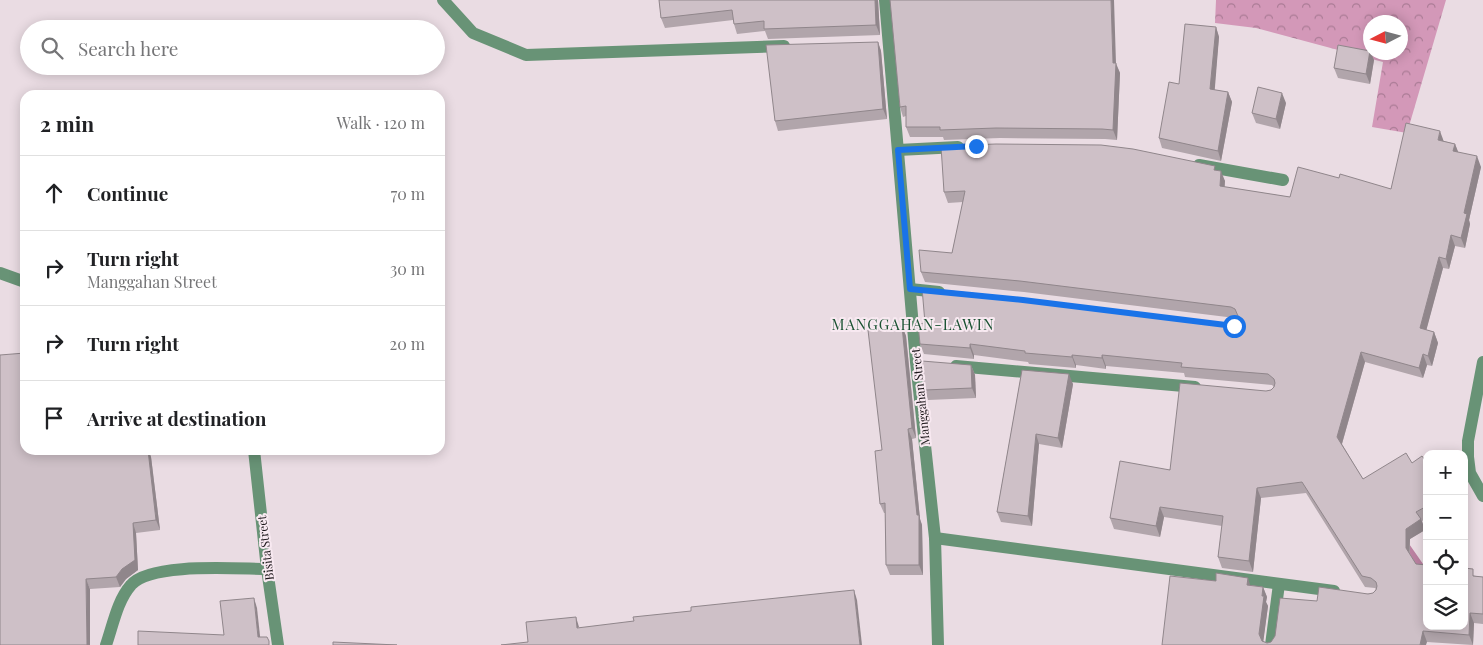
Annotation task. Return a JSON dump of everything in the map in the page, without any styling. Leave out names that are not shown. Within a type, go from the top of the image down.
[{"type":"street","points":[[444,0],[473,33],[526,55],[800,46]]},
{"type":"street","name":"Manggahan Street","points":[[885,0],[884,43],[898,150],[910,289],[921,363],[935,538],[938,645]]},
{"type":"street","points":[[898,150],[967,147]]},
{"type":"street","points":[[1184,161],[1284,180]]},
{"type":"street","points":[[0,273],[20,280]]},
{"type":"street","points":[[910,289],[948,292]]},
{"type":"street","points":[[1483,362],[1468,440],[1470,473],[1483,496]]},
{"type":"street","points":[[945,365],[1212,388]]},
{"type":"street","name":"Bisita Street","points":[[255,455],[267,569],[278,645]]},
{"type":"street","points":[[935,538],[1345,592]]},
{"type":"street","points":[[106,645],[123,595],[133,582],[141,578],[185,568],[267,569]]},
{"type":"street","points":[[1271,645],[1279,584]]},
{"type":"green space","points":[[1216,0],[1446,0],[1407,133],[1372,127],[1383,62],[1376,60],[1408,60],[1408,15],[1363,15],[1363,57],[1256,28],[1215,23]]},
{"type":"building","points":[[659,0],[875,0],[876,25],[764,29],[764,21],[734,24],[732,10],[661,18]]},
{"type":"building","points":[[890,0],[1111,0],[1113,63],[1116,63],[1113,130],[996,128],[940,130],[940,127],[906,127],[906,106],[900,107]]},
{"type":"building","points":[[1185,24],[1216,27],[1210,89],[1228,92],[1218,151],[1159,138],[1169,82],[1179,84]]},
{"type":"building","points":[[878,42],[883,109],[775,121],[766,45]]},
{"type":"building","points":[[1338,45],[1363,50],[1363,60],[1368,60],[1366,74],[1334,68]]},
{"type":"building","points":[[1258,87],[1282,93],[1276,119],[1252,113]]},
{"type":"building","points":[[1406,123],[1440,131],[1438,140],[1455,144],[1453,151],[1477,156],[1464,213],[1467,214],[1461,238],[1451,235],[1446,259],[1439,257],[1420,328],[1434,332],[1428,356],[1423,354],[1419,368],[1361,352],[1337,437],[1363,479],[1406,453],[1412,463],[1422,456],[1423,457],[1423,508],[1416,512],[1421,519],[1406,529],[1406,548],[1416,564],[1423,565],[1423,630],[1468,630],[1468,568],[1473,569],[1473,576],[1483,577],[1483,614],[1470,613],[1469,635],[1423,631],[1420,645],[1162,645],[1170,576],[1216,581],[1216,573],[1248,578],[1247,585],[1263,587],[1262,596],[1264,596],[1259,634],[1262,641],[1267,643],[1271,642],[1275,636],[1280,598],[1317,601],[1319,587],[1368,594],[1376,590],[1376,582],[1371,578],[1362,576],[1302,482],[1257,488],[1249,561],[1218,557],[1223,516],[1160,507],[1156,526],[1110,518],[1120,461],[1170,470],[1180,383],[1266,391],[1271,390],[1275,383],[1274,379],[1268,374],[1181,367],[1182,363],[1102,355],[1102,358],[1072,355],[1072,357],[1025,353],[1025,351],[970,344],[970,348],[920,344],[918,324],[925,323],[922,288],[1229,324],[1236,321],[1238,316],[1235,309],[1231,307],[1020,281],[921,272],[919,250],[952,253],[965,191],[944,192],[941,146],[996,144],[1101,145],[1133,149],[1215,166],[1214,170],[1221,171],[1220,186],[1290,197],[1298,167],[1339,178],[1340,174],[1391,189]]},
{"type":"building","points":[[902,326],[912,428],[908,429],[917,515],[919,515],[919,565],[886,565],[885,503],[880,504],[875,451],[882,450],[868,330]]},
{"type":"building","points":[[20,353],[20,455],[149,455],[156,520],[133,523],[135,560],[122,569],[116,577],[86,579],[87,645],[0,645],[0,355]]},
{"type":"building","points":[[922,361],[971,365],[972,388],[925,390]]},
{"type":"building","points":[[1022,370],[1069,374],[1058,438],[1036,434],[1028,516],[997,512]]},
{"type":"building","points":[[854,590],[860,645],[501,645],[528,642],[526,622],[576,617],[577,628],[634,621],[633,617],[691,611],[691,607]]},
{"type":"building","points":[[254,598],[258,637],[267,637],[269,645],[138,645],[138,631],[224,635],[220,601]]},
{"type":"building","points":[[333,642],[397,645],[333,645]]},
{"type":"waterway","points":[[1403,543],[1419,566],[1426,585]]},
{"type":"district","name":"MANGGAHAN-LAWIN","points":[[913,324]]},
{"type":"route","points":[[976,146],[898,150],[910,289],[1023,300],[1234,326]]}]
